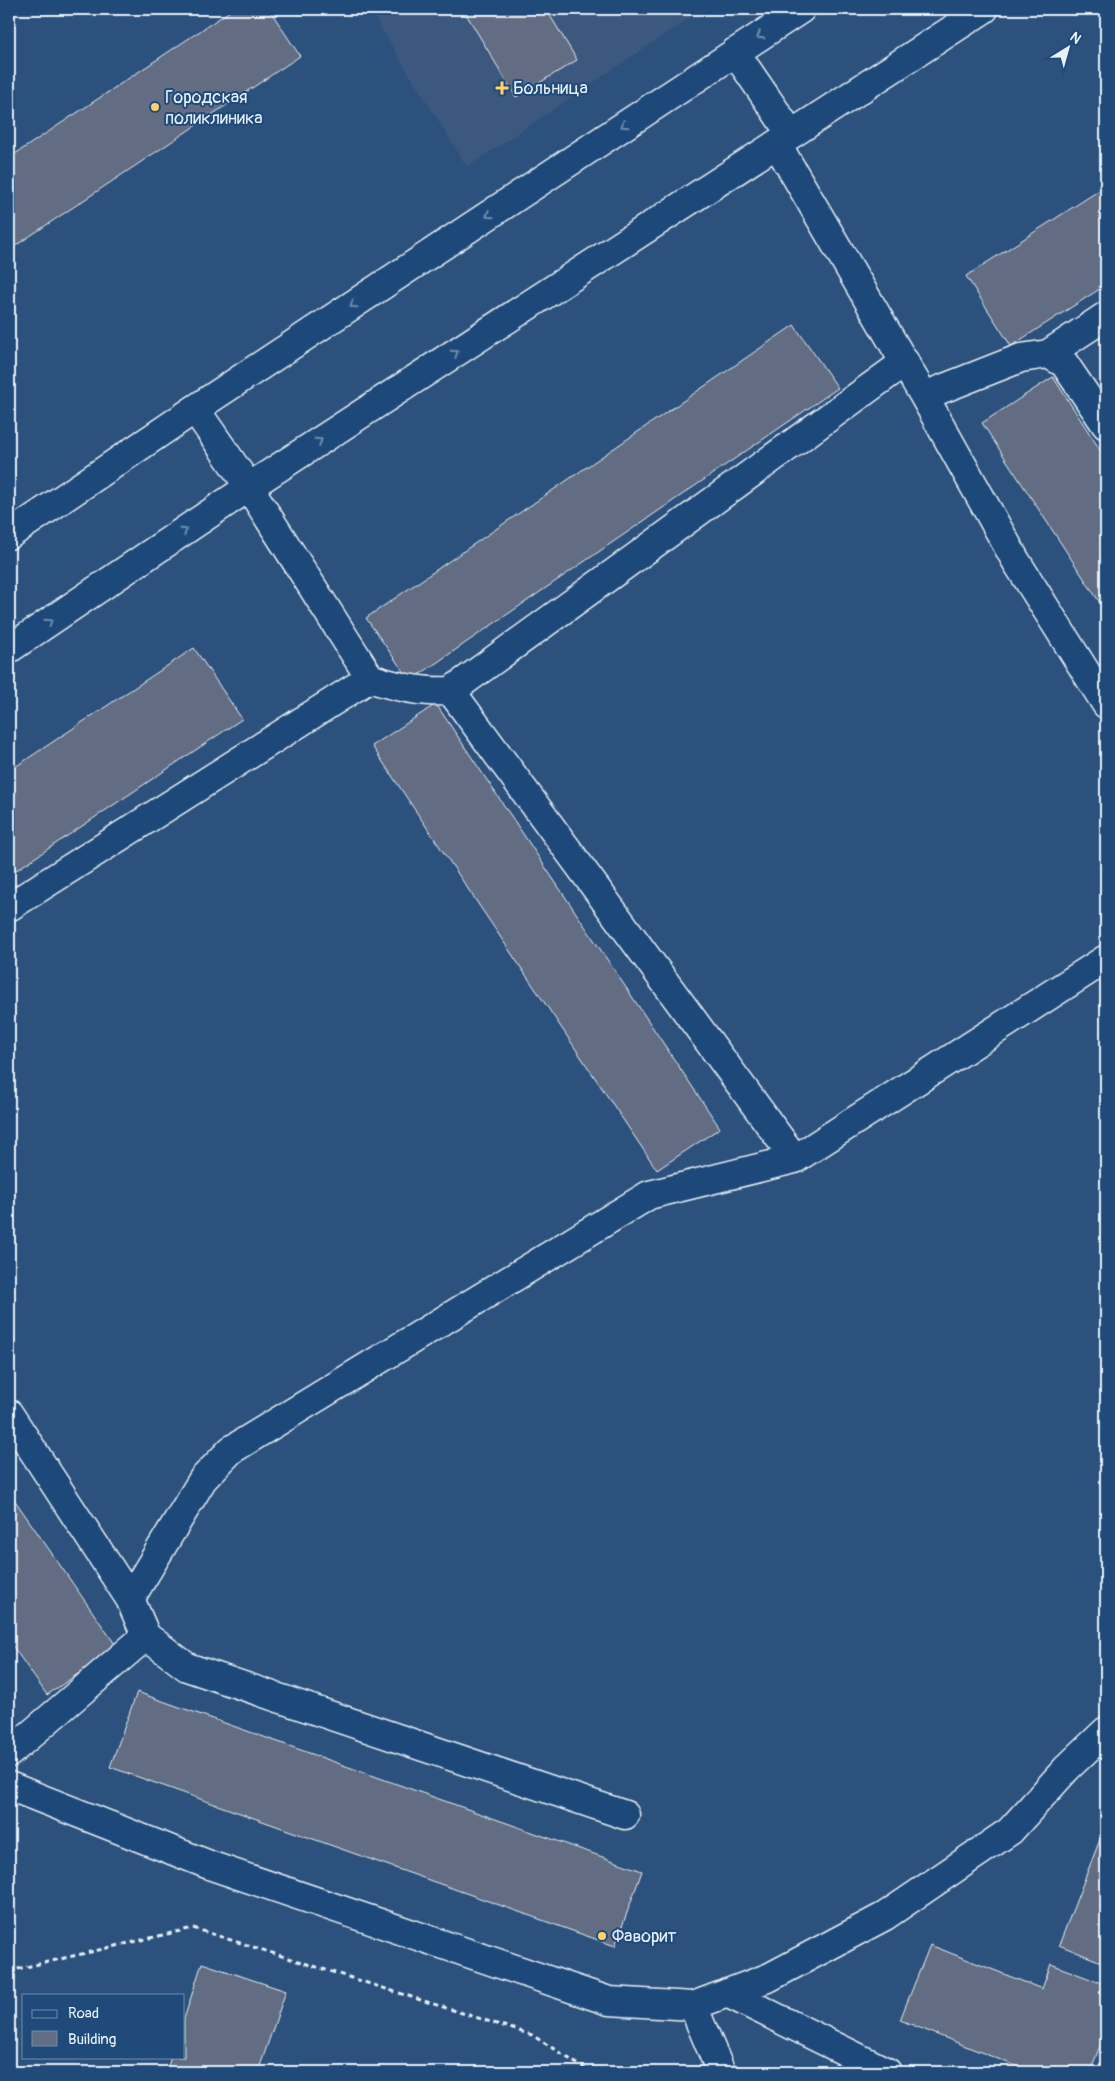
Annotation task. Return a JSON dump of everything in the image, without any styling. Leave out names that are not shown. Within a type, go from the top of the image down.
[{"type":"street","points":[[9,535],[195,409],[801,9]]},
{"type":"street","points":[[9,649],[249,487],[984,9]]},
{"type":"street","points":[[735,52],[1016,561],[1106,704]]},
{"type":"street","points":[[924,396],[1021,358],[1048,354],[1106,316]]},
{"type":"street","points":[[1048,354],[1064,363],[1106,425]]},
{"type":"street","points":[[195,409],[249,487],[370,678],[392,686],[451,691],[905,362]]},
{"type":"street","points":[[9,907],[370,678]]},
{"type":"street","points":[[451,691],[794,1159]]},
{"type":"street","points":[[130,1599],[203,1479],[231,1450],[649,1195],[794,1159],[1106,959]]},
{"type":"street","points":[[9,1414],[130,1599],[146,1636],[187,1667],[625,1815]]},
{"type":"street","points":[[9,1752],[146,1636]]},
{"type":"street","points":[[9,1786],[212,1866],[609,2001],[693,2006],[770,1977],[884,1916],[1010,1831],[1067,1768],[1106,1731]]},
{"type":"street","points":[[728,1993],[887,2072]]},
{"type":"street","points":[[693,2006],[721,2072]]},
{"type":"path","points":[[9,1971],[193,1928],[532,2035],[590,2072]]},
{"type":"shaded area","name":"Больница","points":[[369,9],[703,9],[467,167]]},
{"type":"building","name":"Городская поликлиника","points":[[233,9],[269,9],[300,56],[9,250],[9,158]]},
{"type":"building","points":[[463,9],[546,9],[577,60],[516,97]]},
{"type":"building","points":[[1106,186],[1106,285],[1011,346],[966,276]]},
{"type":"building","points":[[794,325],[838,388],[410,681],[366,618]]},
{"type":"building","points":[[1053,377],[1106,459],[1106,612],[982,423]]},
{"type":"building","points":[[194,648],[242,719],[9,875],[9,771]]},
{"type":"building","points":[[436,704],[720,1128],[657,1170],[372,746]]},
{"type":"building","points":[[9,1492],[117,1647],[47,1695],[9,1641]]},
{"type":"building","points":[[137,1692],[642,1871],[615,1946],[110,1767]]},
{"type":"building","points":[[1106,1824],[1106,1964],[1059,1945]]},
{"type":"building","points":[[930,1945],[1042,1989],[1051,1964],[1106,1985],[1106,2030],[1090,2072],[1031,2072],[900,2020]]},
{"type":"building","points":[[202,1963],[286,1991],[258,2072],[166,2072],[171,2058],[185,2058],[185,2016]]},
{"type":"place","name":"Больница","points":[[502,88]]},
{"type":"place","name":"Городская поликлиника","points":[[155,107]]},
{"type":"place","name":"Фаворит","points":[[602,1936]]}]
